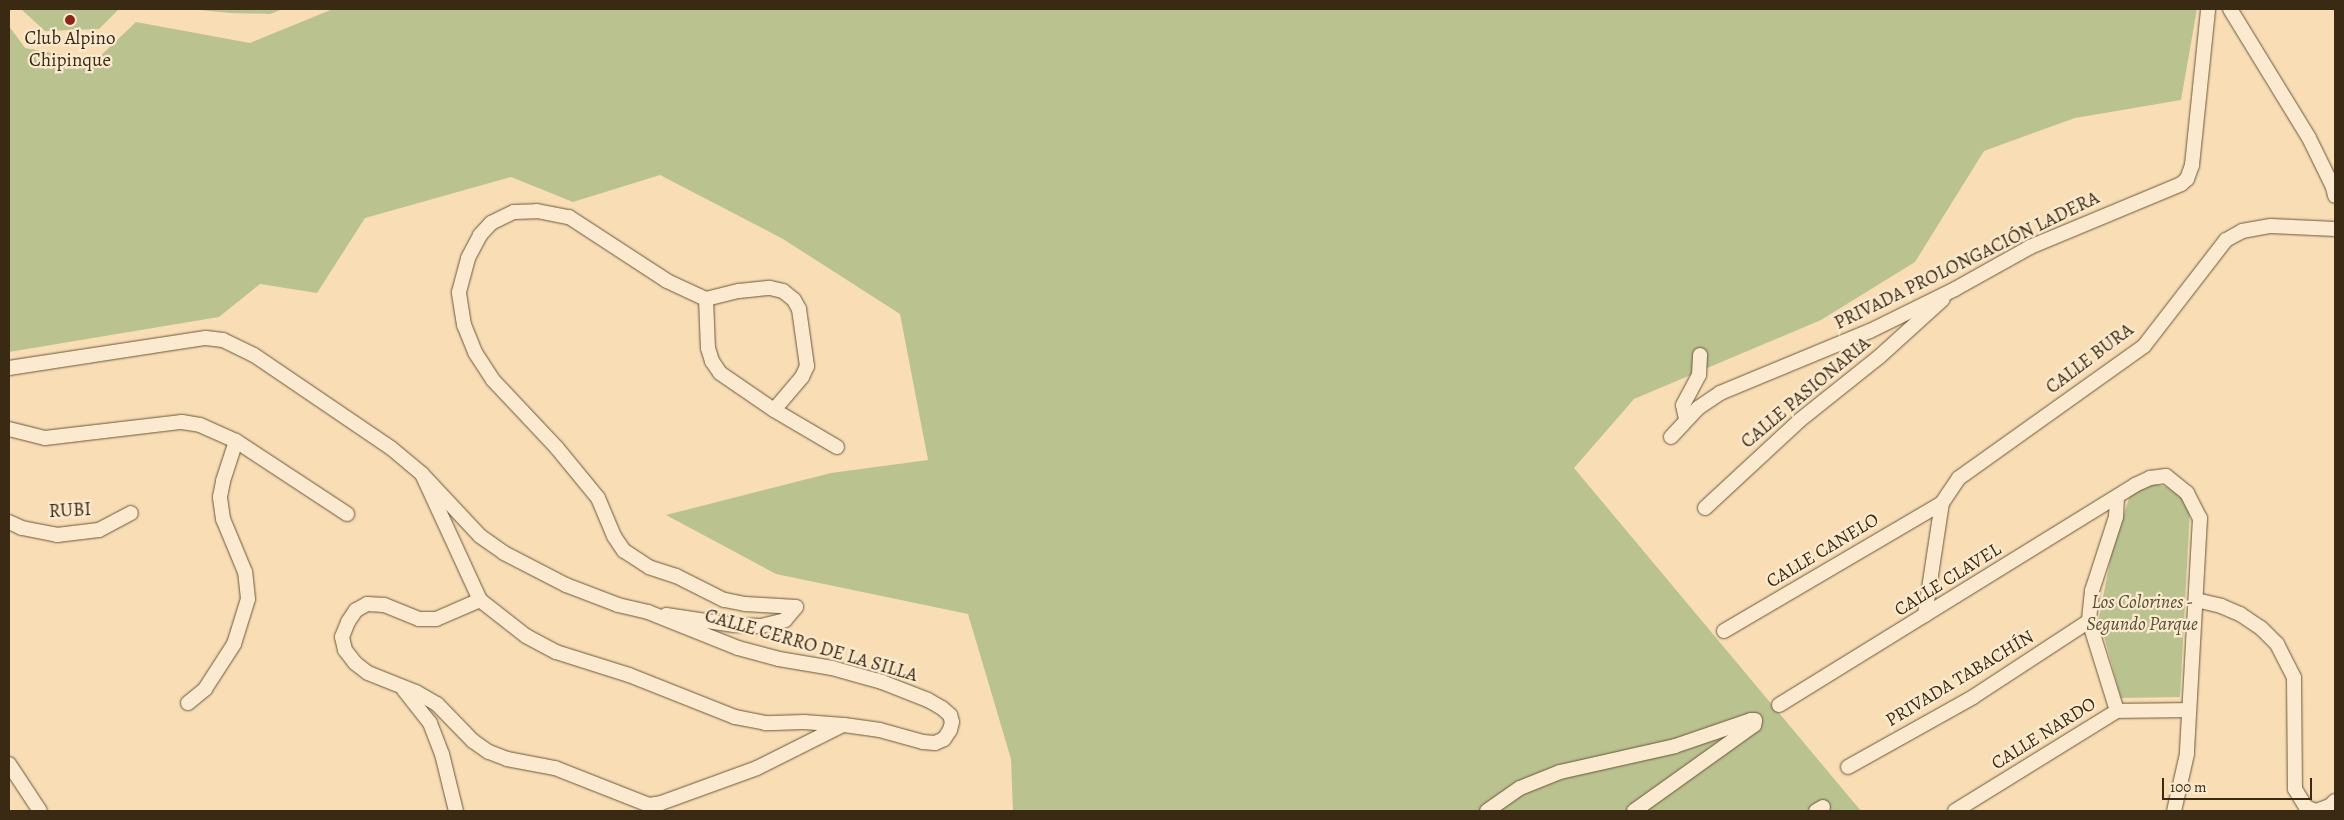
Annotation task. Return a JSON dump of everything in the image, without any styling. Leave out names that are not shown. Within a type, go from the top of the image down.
[{"type":"street","name":"PRIVADA PROLONGACIÓN LADERA","points":[[1671,437],[1698,408],[1720,393],[1870,331],[1955,289],[2030,248],[2180,184],[2187,179],[2192,165],[2208,9]]},
{"type":"street","points":[[2230,9],[2308,138],[2333,187],[2335,196]]},
{"type":"street","points":[[648,612],[734,625],[761,626],[785,620],[796,607],[745,604],[724,600],[676,576],[649,567],[624,551],[614,536],[598,498],[557,448],[493,380],[475,352],[464,325],[460,292],[468,258],[480,236],[491,223],[514,212],[537,210],[569,217],[667,281],[706,299],[739,291],[770,288],[783,291],[794,300],[799,309],[807,366],[802,376],[774,410]]},
{"type":"street","name":"CALLE BURA","points":[[1942,503],[1950,490],[1966,472],[2144,346],[2226,240],[2242,231],[2271,226],[2335,229]]},
{"type":"street","name":"CALLE PASIONARIA","points":[[1705,508],[1800,420],[1878,357],[1955,289]]},
{"type":"street","points":[[706,299],[708,348],[712,361],[720,373],[774,410],[837,447]]},
{"type":"street","name":"CALLE CERRO DE LA SILLA","points":[[9,368],[206,338],[223,340],[254,355],[391,448],[422,474],[480,536],[504,553],[566,585],[618,606],[648,612],[738,648],[779,659],[832,668],[882,682],[942,708],[950,715],[952,722],[950,730],[944,739],[935,743],[923,742],[880,730],[844,725],[804,722],[766,723],[735,717],[628,675],[556,652],[526,636],[480,600]]},
{"type":"street","points":[[1686,419],[1683,405],[1698,375],[1700,355]]},
{"type":"street","points":[[9,428],[45,438],[182,422],[215,430],[236,441],[347,514]]},
{"type":"street","points":[[188,703],[205,689],[234,644],[248,599],[245,572],[223,519],[220,498],[223,481],[236,441]]},
{"type":"street","points":[[422,474],[480,600],[436,619],[419,619],[384,604],[367,604],[356,610],[348,622],[342,637],[345,650],[355,663],[368,673],[437,704],[474,741],[489,752],[507,759],[556,768],[653,808],[661,803],[757,768],[844,725]]},
{"type":"street","name":"CALLE CLAVEL","points":[[1779,705],[2117,498],[2135,485],[2150,478],[2166,476],[2187,493],[2195,505],[2200,518],[2196,600]]},
{"type":"street","points":[[2117,498],[2116,517],[2092,591],[2090,621],[2117,711]]},
{"type":"street","points":[[1925,615],[1942,503]]},
{"type":"street","name":"CALLE CANELO","points":[[1724,631],[1942,503]]},
{"type":"street","name":"RUBI","points":[[9,522],[22,528],[57,535],[99,530],[131,513]]},
{"type":"street","points":[[2161,811],[2175,809],[2187,754],[2188,710],[2196,600],[2221,606],[2240,614],[2261,628],[2277,644],[2294,678],[2295,789],[2306,807],[2316,811],[2330,806],[2335,801]]},
{"type":"street","name":"PRIVADA TABACHÍN","points":[[1848,767],[1973,697],[2090,621]]},
{"type":"street","points":[[398,685],[413,700],[430,723],[442,754],[456,811]]},
{"type":"street","name":"CALLE NARDO","points":[[1955,811],[2117,711],[2188,710]]},
{"type":"street","points":[[1488,811],[1520,788],[1560,772],[1675,746],[1755,720],[1754,725],[1634,811]]},
{"type":"street","points":[[11,771],[40,811]]},
{"type":"green space","name":"Club Alpino Chipinque","points":[[21,9],[119,9],[99,29],[45,31]]},
{"type":"green space","points":[[190,9],[283,9],[270,14]]},
{"type":"green space","points":[[333,9],[2197,9],[2181,100],[2075,118],[1984,151],[1915,262],[1821,320],[1634,399],[1574,468],[1861,811],[1013,811],[1011,759],[968,614],[776,574],[666,515],[831,473],[928,460],[900,314],[783,239],[660,175],[573,202],[511,177],[365,218],[317,293],[260,284],[219,317],[9,352],[9,26],[25,48],[95,61],[136,22],[250,43]]},
{"type":"green space","name":"Los Colorines - Segundo Parque","points":[[2151,483],[2167,487],[2185,500],[2190,509],[2180,697],[2121,698],[2099,618],[2111,556],[2130,495]]},
{"type":"place","name":"Club Alpino Chipinque","points":[[70,20]]}]
